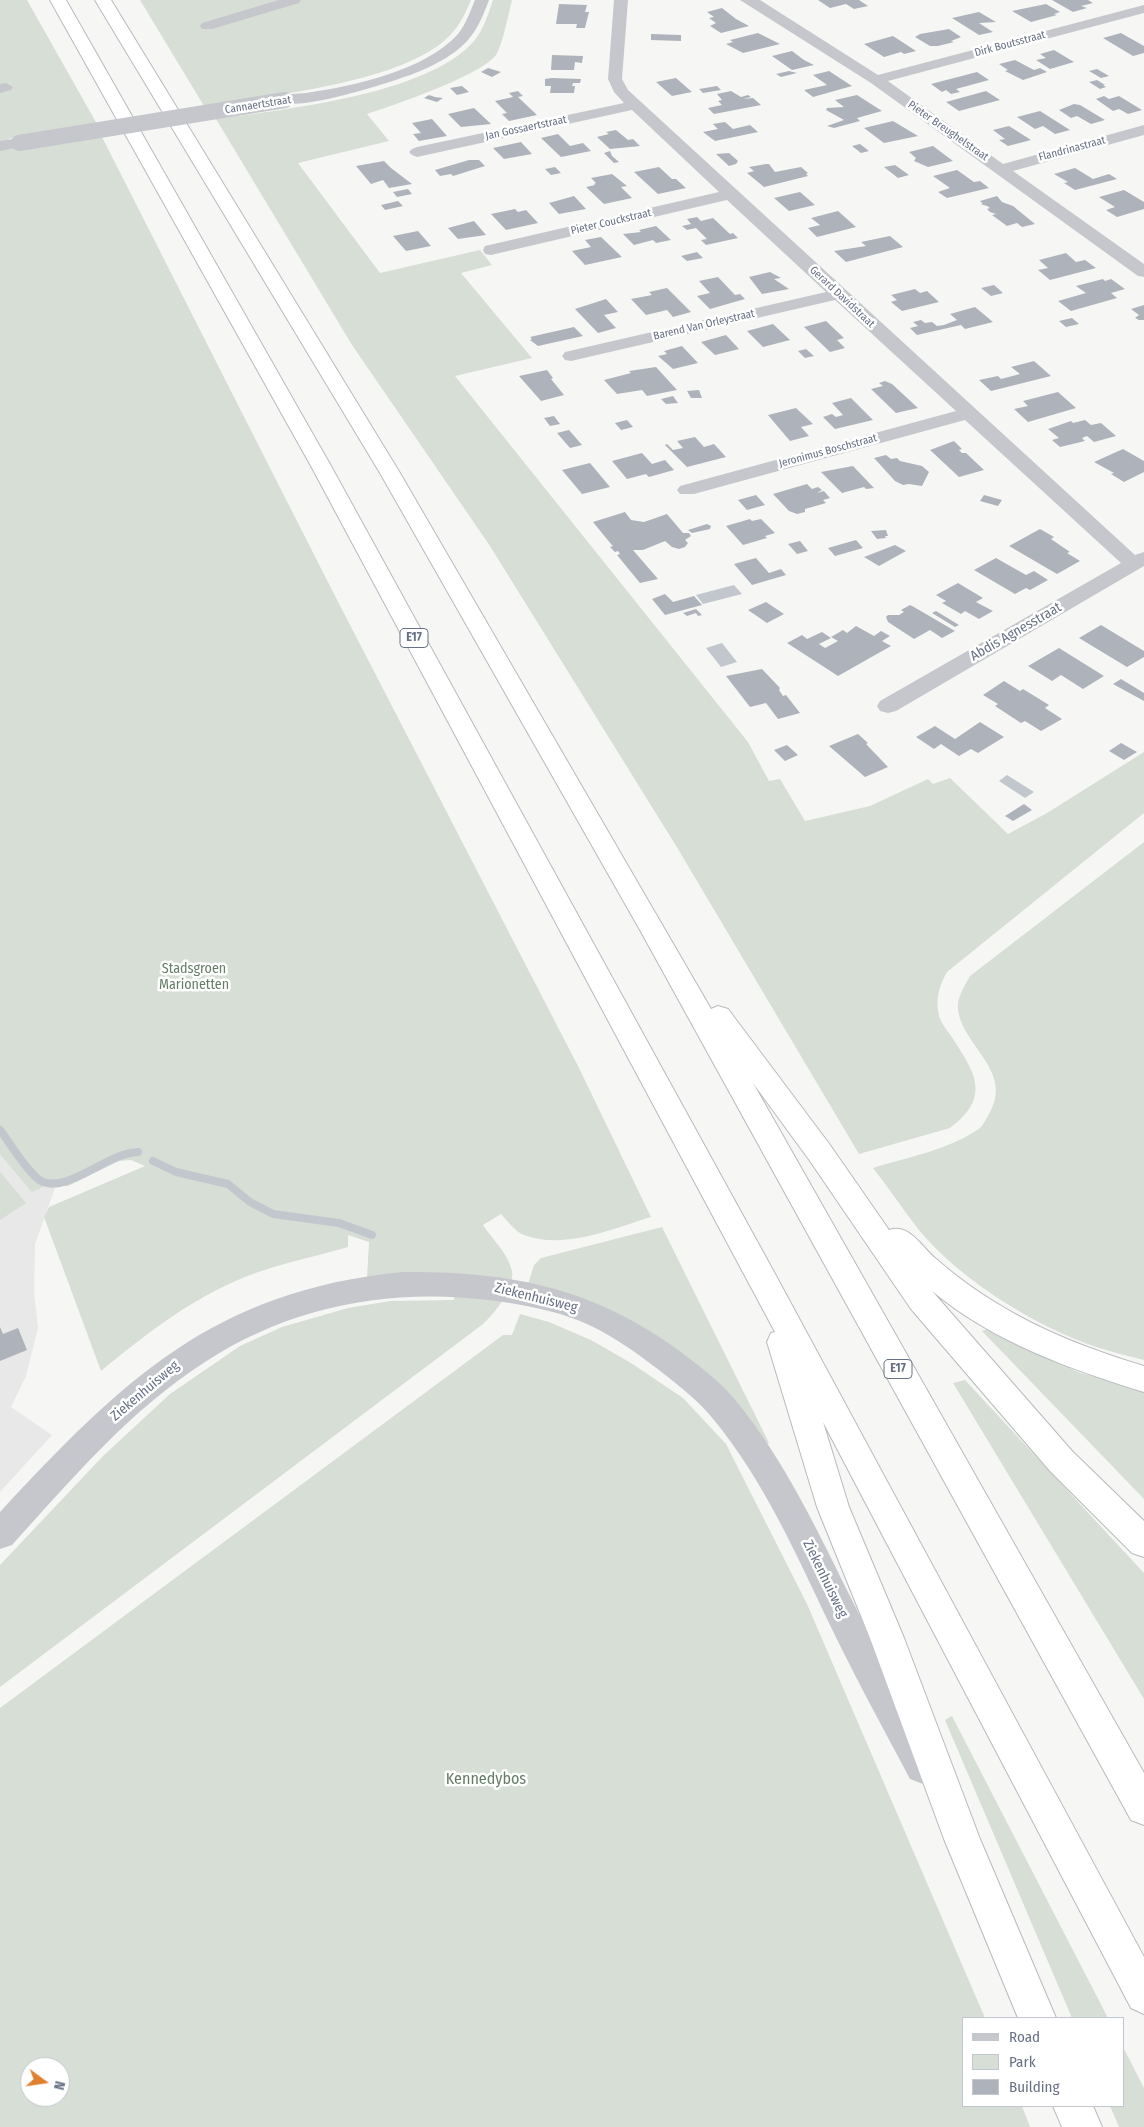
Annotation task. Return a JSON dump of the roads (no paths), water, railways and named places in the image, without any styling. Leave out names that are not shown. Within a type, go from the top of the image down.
[{"type":"highway","name":"E17","points":[[58,0],[326,475],[763,1280],[1144,1995]]},
{"type":"highway","name":"E17","points":[[103,0],[390,473],[653,930],[1144,1808]]},
{"type":"highway","points":[[117,0],[127,41]]},
{"type":"highway","points":[[653,930],[820,1153],[922,1300],[1062,1461],[1144,1542]]},
{"type":"highway","points":[[820,1153],[918,1264],[972,1306],[1019,1333],[1063,1353],[1144,1379]]},
{"type":"highway","points":[[763,1280],[833,1507],[887,1638],[962,1839],[1037,2017]]},
{"type":"highway","points":[[1073,2107],[1082,2127]]},
{"type":"street","points":[[207,26],[294,0]]},
{"type":"street","name":"Cannaertstraat","points":[[0,146],[285,100],[368,84],[427,63],[448,50],[465,35],[475,19],[482,0]]},
{"type":"street","name":"Gerard Davidstraat","points":[[621,0],[615,79],[621,92],[969,413],[1139,561]]},
{"type":"street","name":"Pieter Breughelstraat","points":[[747,0],[756,3],[876,80],[1144,272]]},
{"type":"street","name":"Dirk Boutsstraat","points":[[876,80],[1144,9]]},
{"type":"street","name":"Jan Gossaertstraat","points":[[417,152],[634,105]]},
{"type":"street","name":"Flandrinastraat","points":[[1001,169],[1144,130]]},
{"type":"street","name":"Pieter Couckstraat","points":[[491,250],[731,194]]},
{"type":"street","name":"Barend Van Orleystraat","points":[[571,356],[838,294]]},
{"type":"street","name":"Jeronimus Boschstraat","points":[[687,490],[969,413]]},
{"type":"street","name":"Abdis Agnesstraat","points":[[888,706],[1139,561]]},
{"type":"street","name":"Ziekenhuisweg","points":[[0,1535],[72,1457],[122,1408],[176,1365],[200,1349],[225,1334],[269,1314],[316,1297],[386,1284],[440,1283],[488,1287],[557,1300],[602,1318],[659,1353],[696,1381],[721,1406],[744,1434],[789,1508],[857,1645],[962,1839]]},
{"type":"waterway","points":[[0,1130],[33,1174],[38,1179],[48,1183],[60,1183],[72,1179],[112,1159],[138,1152]]},
{"type":"waterway","points":[[153,1161],[176,1172],[228,1184],[250,1202],[273,1214],[339,1223],[372,1235]]},
{"type":"park label","name":"Stadsgroen Marionetten","points":[[194,978]]},
{"type":"park label","name":"Kennedybos","points":[[486,1780]]}]
